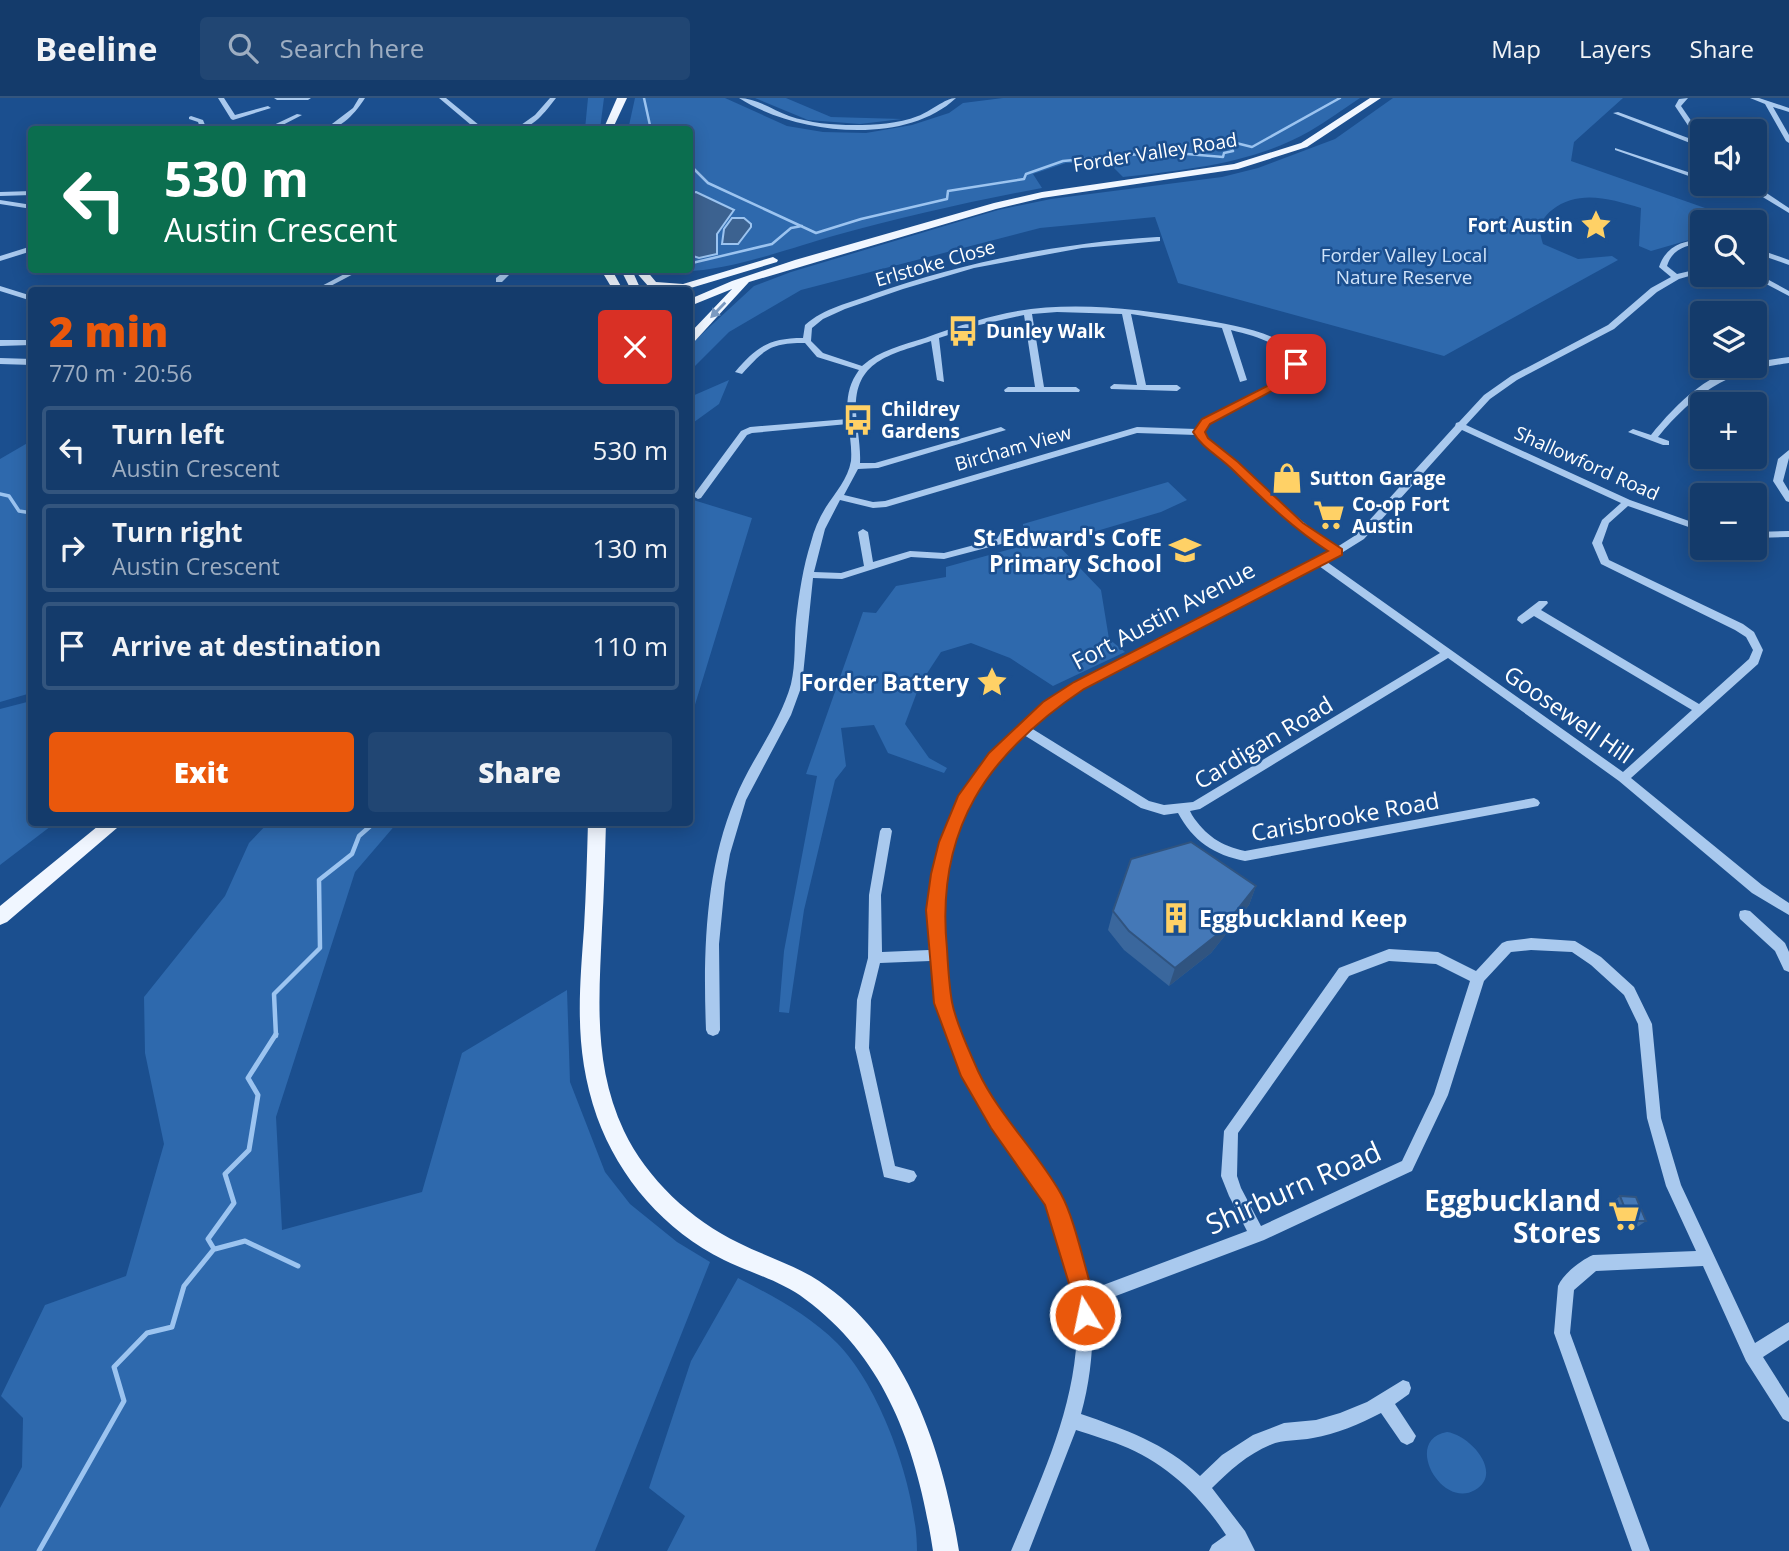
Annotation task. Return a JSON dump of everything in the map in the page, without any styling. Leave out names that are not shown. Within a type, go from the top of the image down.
[{"type":"main road","points":[[608,126],[622,98]]},
{"type":"main road","name":"Forder Valley Road","points":[[684,287],[742,268],[1042,195],[1235,167],[1304,145],[1376,98]]},
{"type":"main road","points":[[617,112],[620,116],[619,126]]},
{"type":"main road","name":"Forder Valley Road","points":[[693,302],[741,282],[971,212]]},
{"type":"main road","points":[[643,273],[653,285],[666,287]]},
{"type":"main road","points":[[693,297],[721,285],[741,282]]},
{"type":"main road","points":[[693,336],[741,282]]},
{"type":"main road","points":[[0,917],[111,826]]},
{"type":"main road","points":[[597,826],[587,996],[591,1042],[596,1078],[605,1110],[629,1164],[665,1205],[720,1245],[810,1289],[847,1318],[880,1360],[904,1402],[929,1460],[940,1506],[946,1551]]},
{"type":"street","points":[[221,98],[233,118]]},
{"type":"street","points":[[277,98],[308,98]]},
{"type":"street","points":[[332,126],[355,109],[362,98]]},
{"type":"street","points":[[442,98],[477,126]]},
{"type":"street","points":[[523,126],[537,116],[553,98]]},
{"type":"street","points":[[742,98],[792,119],[853,128],[910,120],[941,108],[953,98]]},
{"type":"street","points":[[1685,98],[1678,106],[1690,124]]},
{"type":"street","points":[[1753,98],[1789,110]]},
{"type":"street","points":[[1767,102],[1789,141]]},
{"type":"street","points":[[229,126],[233,118],[268,107]]},
{"type":"street","points":[[1616,113],[1690,141]]},
{"type":"street","points":[[275,126],[299,116]]},
{"type":"street","points":[[191,118],[201,121],[203,126]]},
{"type":"street","points":[[1616,149],[1690,175]]},
{"type":"street","points":[[0,194],[28,193]]},
{"type":"street","points":[[1765,196],[1789,211]]},
{"type":"street","points":[[0,202],[28,206]]},
{"type":"street","name":"Erlstoke Close","points":[[807,341],[807,327],[817,318],[886,292],[949,273],[1070,245],[1157,239]]},
{"type":"street","points":[[1676,277],[1663,267],[1665,257],[1673,248],[1690,244]]},
{"type":"street","points":[[0,259],[28,249]]},
{"type":"street","points":[[1767,255],[1789,263]]},
{"type":"street","points":[[324,287],[351,273]]},
{"type":"street","points":[[499,280],[507,273]]},
{"type":"street","name":"Fort Austin Avenue","points":[[1020,1551],[1072,1420],[1083,1365],[1084,1300],[1054,1200],[997,1122],[971,1076],[943,1003],[935,910],[939,874],[947,842],[964,801],[994,757],[1022,728],[1079,686],[1337,552],[1360,537],[1487,397],[1514,378],[1611,327],[1654,290],[1676,277],[1690,273]]},
{"type":"street","points":[[1767,282],[1789,293]]},
{"type":"street","points":[[0,288],[28,298]]},
{"type":"street","points":[[712,1030],[709,975],[727,840],[741,797],[776,735],[796,687],[800,667],[802,612],[825,518],[855,466],[851,421],[856,380],[864,369],[882,355],[985,320],[1028,312],[1075,310],[1126,312],[1226,327],[1273,340],[1291,353],[1296,370],[1285,382],[1206,421],[1199,432],[1203,440],[1234,464],[1279,510],[1337,552]]},
{"type":"street","points":[[1028,312],[1040,390]]},
{"type":"street","points":[[1126,312],[1142,387]]},
{"type":"street","points":[[1226,327],[1243,380]]},
{"type":"street","points":[[935,337],[941,380]]},
{"type":"street","points":[[739,372],[765,345],[774,341],[807,341],[820,355],[864,369]]},
{"type":"street","points":[[0,343],[28,342]]},
{"type":"street","points":[[1767,363],[1789,360]]},
{"type":"street","points":[[0,361],[28,362]]},
{"type":"street","points":[[1653,438],[1674,413],[1702,387],[1717,378]]},
{"type":"street","points":[[1114,387],[1177,388]]},
{"type":"street","points":[[1008,390],[1076,390]]},
{"type":"street","points":[[698,496],[744,433],[750,430],[851,421]]},
{"type":"street","name":"Shallowford Road","points":[[1459,425],[1627,502],[1690,524]]},
{"type":"street","points":[[855,466],[881,465],[1001,430]]},
{"type":"street","name":"Bircham View","points":[[838,497],[873,505],[886,504],[1138,430],[1199,432]]},
{"type":"street","points":[[1633,432],[1666,443]]},
{"type":"street","points":[[1789,453],[1783,459],[1778,481],[1789,499]]},
{"type":"street","points":[[1623,778],[1754,661],[1758,650],[1750,635],[1739,626],[1605,562],[1597,543],[1605,522],[1627,502]]},
{"type":"street","points":[[810,575],[842,576],[910,554],[944,556],[1001,541],[1006,530]]},
{"type":"street","points":[[863,532],[869,567]]},
{"type":"street","points":[[1767,535],[1789,534]]},
{"type":"street","name":"Goosewell Hill","points":[[1319,561],[1623,778],[1757,889],[1789,910]]},
{"type":"street","points":[[1522,620],[1539,607],[1701,710]]},
{"type":"street","name":"Cardigan Road","points":[[1022,728],[1145,805],[1164,810],[1182,809],[1196,806],[1447,654]]},
{"type":"street","name":"Carisbrooke Road","points":[[1182,809],[1196,834],[1232,854],[1245,856],[1534,803]]},
{"type":"street","points":[[886,831],[875,895],[875,958],[864,1000],[862,1048],[890,1172],[909,1176]]},
{"type":"street","points":[[1745,915],[1780,947],[1789,966]]},
{"type":"street","name":"Shirburn Road","points":[[1084,1300],[1258,1235],[1407,1166],[1441,1095],[1478,978],[1507,947],[1531,944],[1575,947],[1596,961],[1629,991],[1645,1024],[1654,1118],[1674,1186],[1752,1354],[1789,1413]]},
{"type":"street","points":[[875,958],[937,955]]},
{"type":"street","points":[[1258,1235],[1234,1191],[1229,1176],[1231,1130],[1344,972],[1389,955],[1438,958],[1478,978]]},
{"type":"street","points":[[1641,1551],[1562,1333],[1566,1286],[1593,1263],[1629,1259],[1707,1258]]},
{"type":"street","points":[[1752,1354],[1789,1330]]},
{"type":"street","points":[[1200,1488],[1226,1460],[1251,1445],[1285,1432],[1313,1430],[1340,1422],[1384,1404],[1403,1388]]},
{"type":"street","points":[[1384,1404],[1407,1436]]},
{"type":"street","points":[[1072,1420],[1140,1444],[1169,1462],[1200,1488],[1243,1544],[1218,1551]]},
{"type":"green space","points":[[588,98],[604,98],[600,126],[585,126]]},
{"type":"green space","points":[[635,98],[725,98],[787,126],[823,132],[866,133],[912,125],[949,113],[963,103],[1003,98],[1360,98],[1289,142],[1243,158],[1195,168],[1123,177],[1109,163],[1066,163],[1033,174],[1042,188],[885,222],[752,260],[693,270],[693,126],[629,126]]},
{"type":"green space","points":[[755,98],[786,98],[831,117],[902,119],[860,124],[808,120]]},
{"type":"green space","name":"Forder Valley Local Nature Reserve","points":[[1393,98],[1623,98],[1574,142],[1571,161],[1711,210],[1690,210],[1690,240],[1651,251],[1639,246],[1641,208],[1595,198],[1562,204],[1548,213],[1543,221],[1540,229],[1543,244],[1578,259],[1612,256],[1618,260],[1444,356],[1178,283],[1155,217],[1040,228],[801,290],[729,332],[693,368],[693,342],[754,286],[791,272],[998,210],[1051,199],[1222,177],[1258,168],[1335,139]]},
{"type":"green space","points":[[729,380],[719,404],[693,423],[693,396]]},
{"type":"green space","points":[[28,443],[28,694],[0,702],[0,459]]},
{"type":"green space","points":[[1168,482],[1187,500],[1161,512],[1056,543],[1101,590],[1109,639],[1125,652],[1053,686],[1010,658],[971,643],[941,652],[920,684],[905,724],[929,758],[947,768],[944,773],[888,753],[874,725],[841,728],[846,766],[835,780],[804,910],[789,1013],[779,1012],[784,951],[817,776],[806,774],[863,612],[876,613],[896,586],[946,577],[946,567],[1022,546],[1023,524]]},
{"type":"green space","points":[[693,500],[752,518],[693,711]]},
{"type":"green space","points":[[28,702],[28,826],[51,826],[0,865],[0,709]]},
{"type":"green space","points":[[265,826],[394,826],[355,872],[276,1117],[282,1230],[422,1192],[462,1053],[567,990],[570,1082],[605,1172],[630,1204],[677,1242],[710,1262],[595,1551],[0,1551],[0,1508],[22,1467],[23,1418],[1,1396],[45,1305],[126,1276],[164,1144],[145,1053],[144,997],[225,896],[249,843]]},
{"type":"green space","points":[[738,1278],[803,1315],[837,1343],[853,1362],[868,1385],[894,1441],[911,1499],[917,1551],[667,1551],[685,1516],[649,1488],[691,1361]]},
{"type":"green space","points":[[1447,1432],[1474,1447],[1485,1465],[1483,1483],[1475,1490],[1462,1494],[1450,1491],[1432,1472],[1427,1459],[1428,1447],[1434,1438]]},
{"type":"shaded area","points":[[693,192],[734,210],[717,234],[717,254],[699,258],[693,256]]},
{"type":"shaded area","points":[[732,218],[744,218],[751,227],[738,244],[722,244],[724,229]]},
{"type":"building","name":"Eggbuckland Keep","points":[[1191,842],[1256,886],[1218,934],[1175,968],[1129,931],[1113,911],[1131,859]]},
{"type":"building","points":[[1620,1196],[1636,1197],[1646,1221],[1630,1221]]},
{"type":"waterway","points":[[644,98],[650,126]]},
{"type":"waterway","points":[[801,226],[816,233],[861,219],[947,199],[948,191],[1024,179],[1026,174],[1063,161],[1163,152],[1223,157],[1224,153],[1233,151],[1228,146],[1232,142],[1252,147],[1340,98]]},
{"type":"waterway","points":[[693,168],[708,183],[801,226]]},
{"type":"waterway","points":[[693,263],[772,244],[791,228],[801,226]]},
{"type":"waterway","points":[[0,494],[9,496],[19,511],[28,512]]},
{"type":"waterway","points":[[276,1034],[274,994],[320,948],[319,880],[352,854],[359,836],[370,826]]},
{"type":"waterway","points":[[39,1551],[124,1401],[114,1367],[147,1333],[172,1327],[184,1286],[214,1249],[208,1239],[234,1203],[225,1174],[249,1150],[258,1095],[248,1078],[276,1034]]},
{"type":"waterway","points":[[215,1249],[245,1241],[298,1266]]},
{"type":"place","name":"Fort Austin","points":[[1596,225]]},
{"type":"place","name":"Dunley Walk","points":[[963,331]]},
{"type":"place","name":"Childrey Gardens","points":[[858,420]]},
{"type":"place","name":"Sutton Garage","points":[[1287,478]]},
{"type":"place","name":"Co-op Fort Austin","points":[[1329,515]]},
{"type":"place","name":"St Edward's CofE Primary School","points":[[1185,550]]},
{"type":"place","name":"Forder Battery","points":[[992,682]]},
{"type":"place","name":"Eggbuckland Keep","points":[[1176,918]]},
{"type":"place","name":"Eggbuckland Stores","points":[[1624,1216]]},
{"type":"route","points":[[1085,1315],[1084,1300],[1054,1200],[997,1122],[971,1076],[943,1003],[935,910],[939,874],[947,842],[964,801],[994,757],[1048,706],[1079,686],[1337,552],[1279,510],[1256,484],[1203,440],[1199,432],[1206,421],[1285,382],[1294,375],[1296,364]]}]
